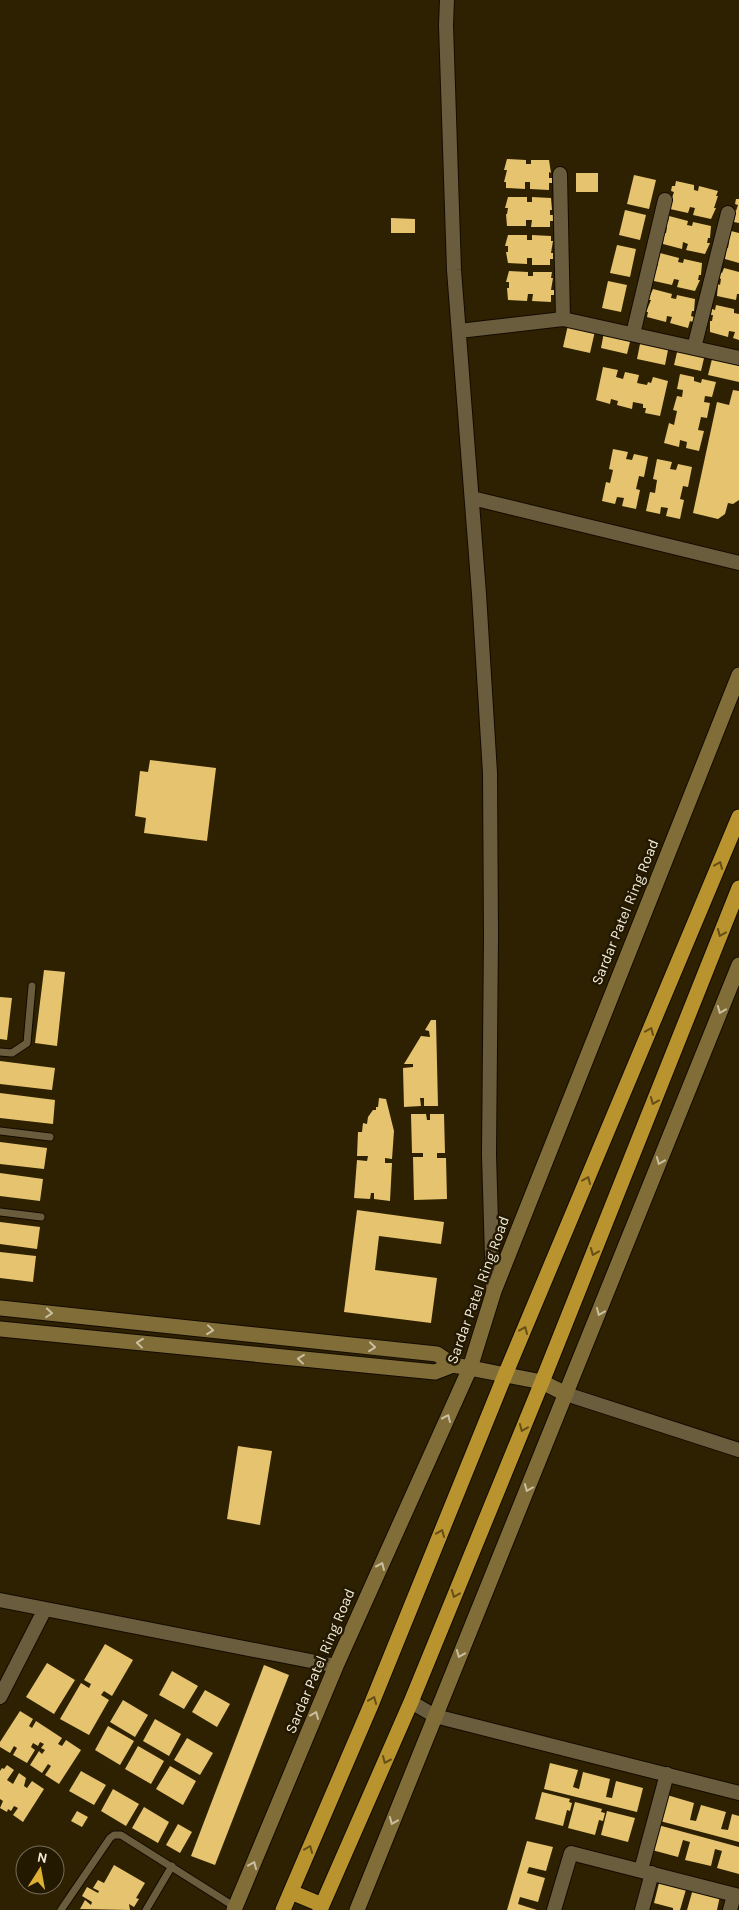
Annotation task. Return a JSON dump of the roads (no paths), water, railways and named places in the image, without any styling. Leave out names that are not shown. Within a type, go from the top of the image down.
[{"type":"highway","points":[[283,1910],[371,1705],[505,1375],[739,817]]},
{"type":"highway","points":[[291,1892],[321,1908],[411,1702],[542,1382],[739,888]]},
{"type":"highway","points":[[708,893],[733,903]]},
{"type":"street","points":[[447,0],[448,108],[454,270],[472,498],[490,773],[489,1155],[494,1291]]},
{"type":"street","points":[[560,174],[563,319]]},
{"type":"street","points":[[633,334],[665,200]]},
{"type":"street","points":[[694,348],[728,213]]},
{"type":"street","points":[[459,331],[563,319],[739,358]]},
{"type":"street","points":[[472,498],[739,563]]},
{"type":"street","name":"Sardar Patel Ring Road","points":[[235,1908],[336,1666],[470,1368],[494,1291],[739,675]]},
{"type":"street","points":[[356,1910],[739,965]]},
{"type":"street","points":[[0,1308],[437,1354],[453,1365],[542,1382],[566,1394],[739,1450]]},
{"type":"street","points":[[0,1329],[435,1372],[453,1365]]},
{"type":"street","points":[[0,1600],[336,1666]]},
{"type":"street","points":[[0,1697],[45,1609]]},
{"type":"street","points":[[411,1702],[435,1716],[739,1793]]},
{"type":"street","points":[[642,1910],[647,1872],[667,1774]]},
{"type":"street","points":[[554,1910],[571,1853],[736,1896],[730,1910]]},
{"type":"lane","points":[[0,1052],[12,1053],[27,1044],[32,986]]},
{"type":"lane","points":[[0,1131],[50,1137]]},
{"type":"lane","points":[[0,1212],[41,1217]]},
{"type":"lane","points":[[61,1910],[110,1838],[114,1835],[121,1835],[130,1839],[235,1908]]},
{"type":"lane","points":[[146,1910],[172,1866]]}]
